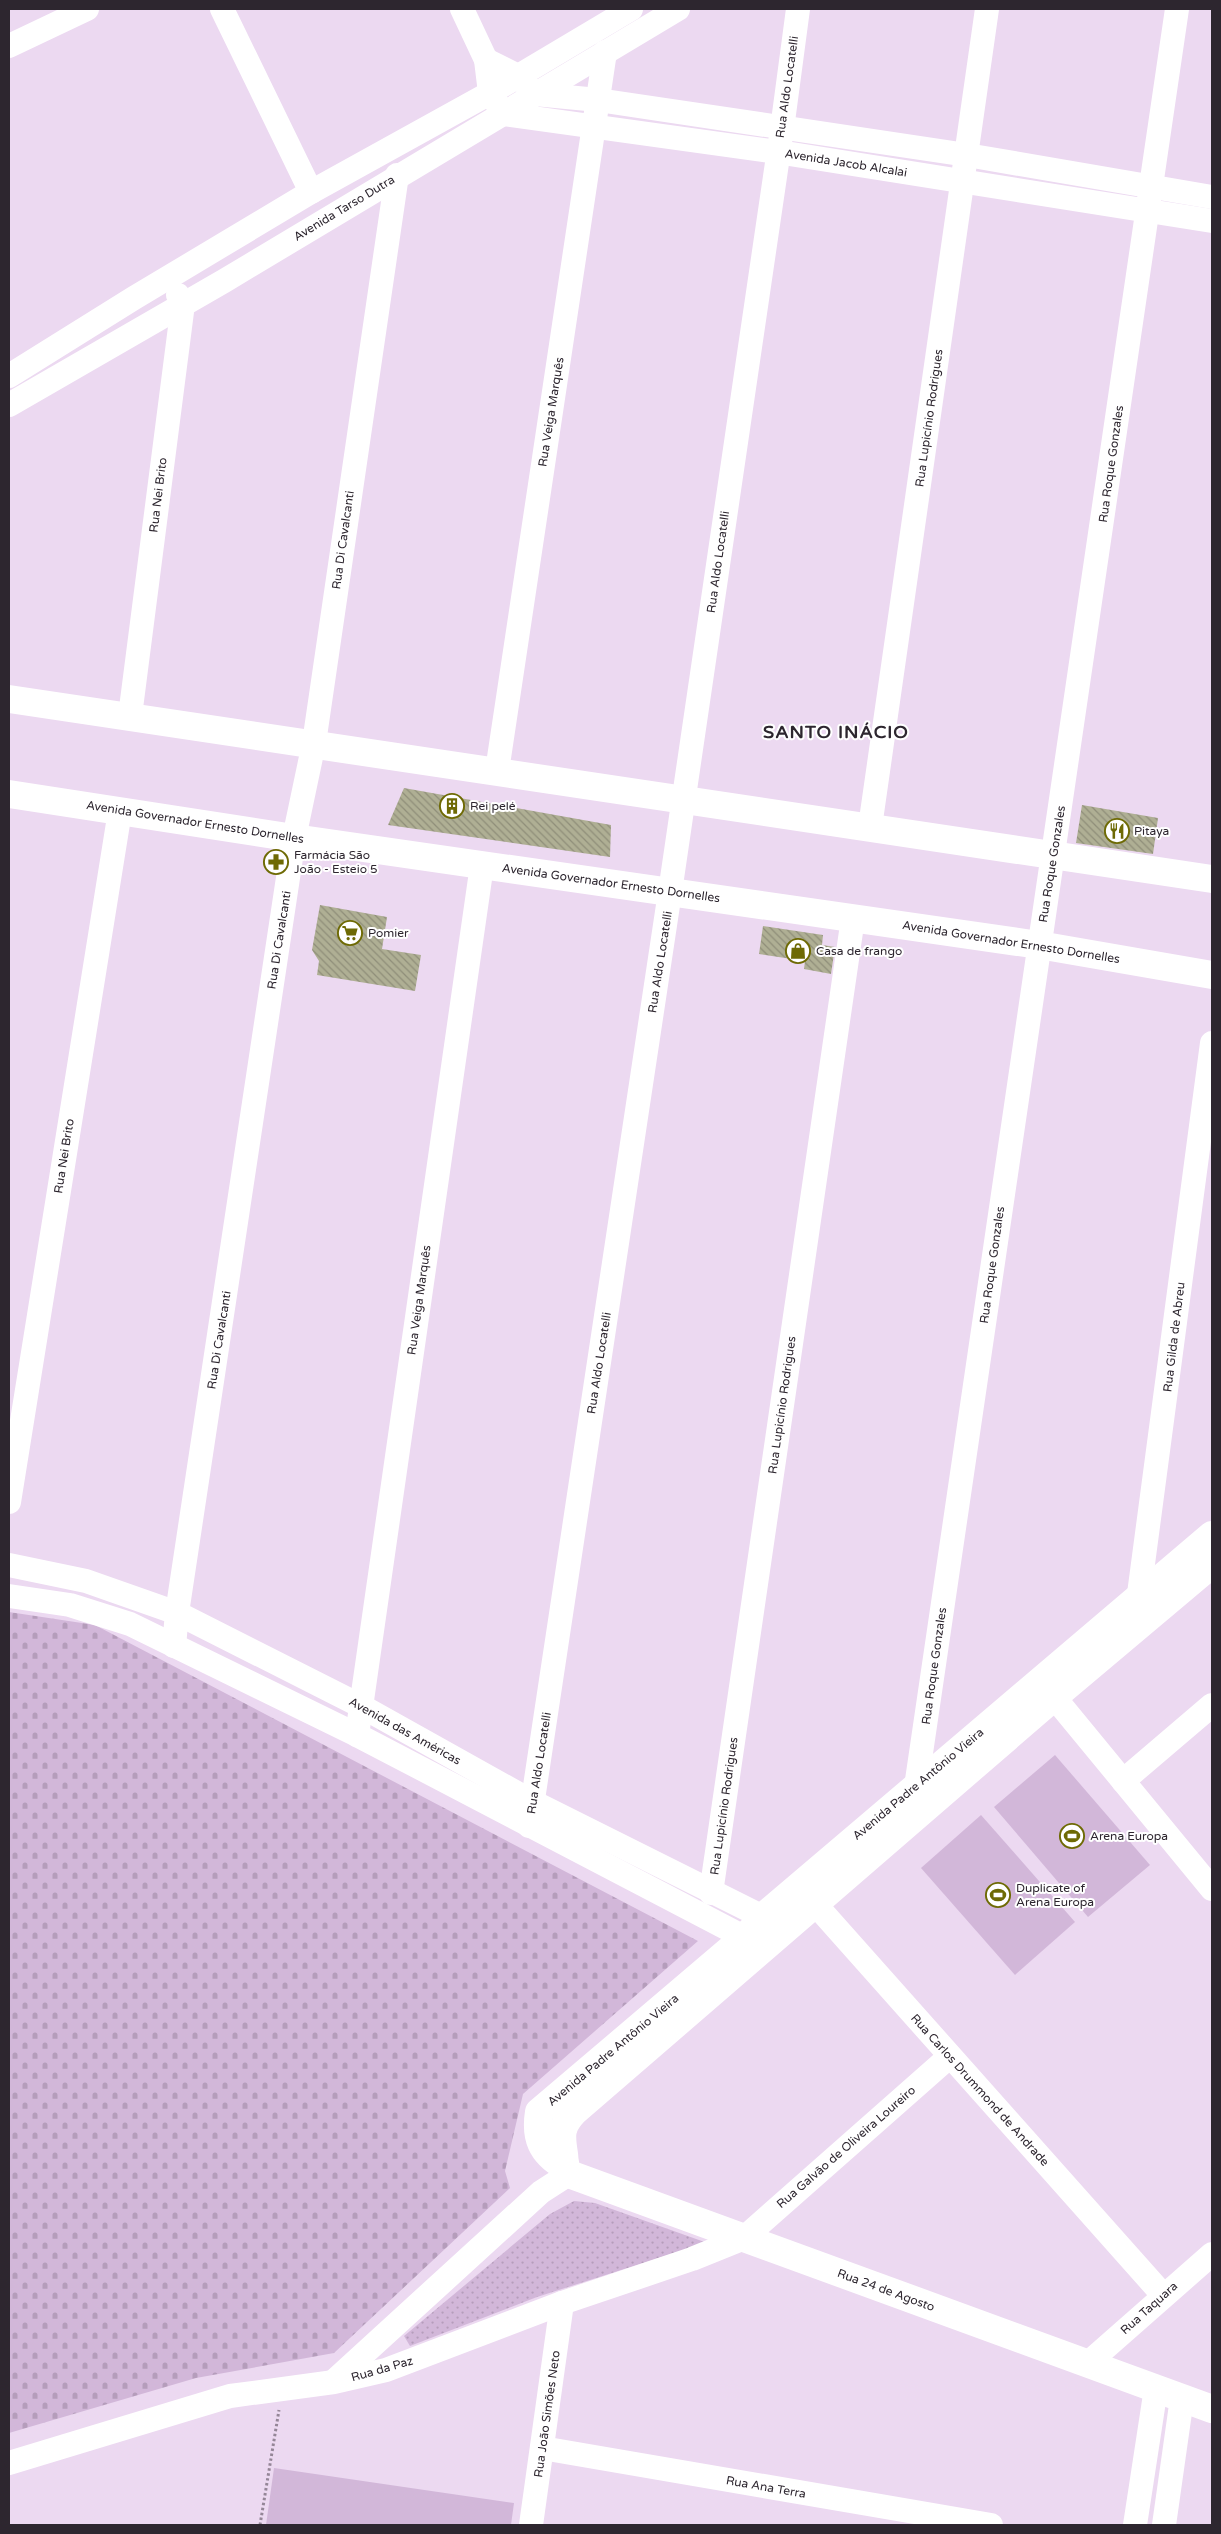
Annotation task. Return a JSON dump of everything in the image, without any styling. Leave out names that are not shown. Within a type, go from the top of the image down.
[{"type":"main road","points":[[9,699],[684,798],[1212,879]]},
{"type":"main road","name":"Avenida Governador Ernesto Dornelles","points":[[9,794],[294,838],[1039,945],[1212,975]]},
{"type":"main road","name":"Avenida Padre Antônio Vieira","points":[[566,2170],[552,2159],[536,2131],[540,2112],[755,1942],[788,1929],[816,1905],[923,1796],[1045,1690],[1140,1597],[1212,1535]]},
{"type":"main road","name":"Avenida Padre Antônio Vieira","points":[[1045,1690],[1133,1631],[1212,1564]]},
{"type":"main road","name":"Avenida Padre Antônio Vieira","points":[[755,1942],[764,1916],[792,1892],[923,1796]]},
{"type":"main road","name":"Rua 24 de Agosto","points":[[566,2170],[744,2238],[1212,2409]]},
{"type":"street","points":[[9,46],[87,9]]},
{"type":"street","points":[[222,9],[312,192]]},
{"type":"street","points":[[462,9],[486,60],[490,93],[504,114]]},
{"type":"street","points":[[9,376],[312,192],[490,93],[631,9]]},
{"type":"street","name":"Avenida Tarso Dutra","points":[[9,405],[183,304],[397,175],[504,114],[678,9]]},
{"type":"street","name":"Rua Aldo Locatelli","points":[[529,1826],[684,798],[798,9]]},
{"type":"street","name":"Rua Lupicínio Rodrigues","points":[[870,827],[964,182],[987,9]]},
{"type":"street","name":"Rua Roque Gonzales","points":[[923,1796],[1039,945],[1149,210],[1177,9]]},
{"type":"street","name":"Rua Veiga Marquês","points":[[497,771],[605,52]]},
{"type":"street","points":[[486,60],[518,76],[535,94]]},
{"type":"street","name":"Avenida Jacob Alcalai","points":[[535,94],[598,100],[782,129],[967,155],[1212,196]]},
{"type":"street","name":"Avenida Jacob Alcalai","points":[[504,114],[778,152],[1212,220]]},
{"type":"street","name":"Rua Di Cavalcanti","points":[[174,1646],[294,838],[314,743],[397,175]]},
{"type":"street","points":[[168,278],[183,304]]},
{"type":"street","name":"Rua Nei Brito","points":[[130,716],[183,304]]},
{"type":"street","name":"Rua Nei Brito","points":[[9,1502],[120,810]]},
{"type":"street","name":"Rua Veiga Marquês","points":[[357,1735],[482,865]]},
{"type":"street","name":"Rua Lupicínio Rodrigues","points":[[711,1893],[853,918]]},
{"type":"street","name":"Rua Gilda de Abreu","points":[[1133,1631],[1140,1597],[1212,1043]]},
{"type":"street","name":"Avenida das Américas","points":[[9,1565],[86,1581],[178,1613],[361,1706],[533,1802],[711,1893],[764,1916],[788,1929]]},
{"type":"street","name":"Avenida das Américas","points":[[9,1596],[70,1604],[130,1624],[357,1735],[755,1942]]},
{"type":"street","points":[[1045,1690],[1212,1889]]},
{"type":"street","points":[[1123,1781],[1212,1705]]},
{"type":"street","name":"Rua Carlos Drummond de Andrade","points":[[792,1892],[816,1905],[949,2057],[1163,2295]]},
{"type":"street","name":"Rua Galvão de Oliveira Loureiro","points":[[744,2238],[949,2057]]},
{"type":"street","points":[[334,2382],[566,2170]]},
{"type":"street","name":"Rua da Paz","points":[[9,2463],[230,2396],[334,2382],[386,2370],[562,2303],[692,2259],[744,2238]]},
{"type":"street","name":"Rua Taquara","points":[[1087,2364],[1163,2295],[1212,2254]]},
{"type":"street","name":"Rua João Simões Neto","points":[[532,2525],[562,2303]]},
{"type":"street","points":[[1135,2525],[1156,2388]]},
{"type":"street","points":[[1164,2525],[1182,2398]]},
{"type":"street","name":"Rua Ana Terra","points":[[542,2448],[991,2525]]},
{"type":"path","points":[[260,2525],[283,2388]]},
{"type":"green space","points":[[9,1612],[95,1625],[698,1941],[523,2094],[505,2171],[510,2188],[334,2353],[196,2378],[9,2433]]},
{"type":"green space","name":"Arena Europa","points":[[1055,1755],[1150,1865],[1088,1917],[994,1807]]},
{"type":"green space","name":"Duplicate of Arena Europa","points":[[981,1815],[1075,1922],[1015,1975],[921,1868]]},
{"type":"green space","points":[[574,2201],[595,2203],[713,2245],[696,2246],[537,2297],[410,2346],[404,2336],[550,2214]]},
{"type":"green space","points":[[274,2468],[514,2503],[511,2525],[266,2525]]},
{"type":"building","name":"Rei pelé","points":[[404,788],[611,825],[610,857],[388,825]]},
{"type":"building","name":"Pitaya","points":[[1082,805],[1158,818],[1153,854],[1076,843]]},
{"type":"building","name":"Pomier","points":[[320,905],[387,917],[382,949],[421,955],[415,991],[317,975],[319,961],[312,950]]},
{"type":"building","name":"Casa de frango","points":[[763,926],[823,935],[822,945],[835,947],[831,974],[804,969],[805,961],[759,954]]},
{"type":"place","name":"Rei pelé","points":[[452,806]]},
{"type":"place","name":"Pitaya","points":[[1117,831]]},
{"type":"place","name":"Farmácia São João - Esteio 5","points":[[276,862]]},
{"type":"place","name":"Pomier","points":[[350,933]]},
{"type":"place","name":"Casa de frango","points":[[798,951]]},
{"type":"place","name":"Arena Europa","points":[[1072,1836]]},
{"type":"place","name":"Duplicate of Arena Europa","points":[[998,1895]]},
{"type":"district","name":"SANTO INÁCIO","points":[[836,732]]}]
